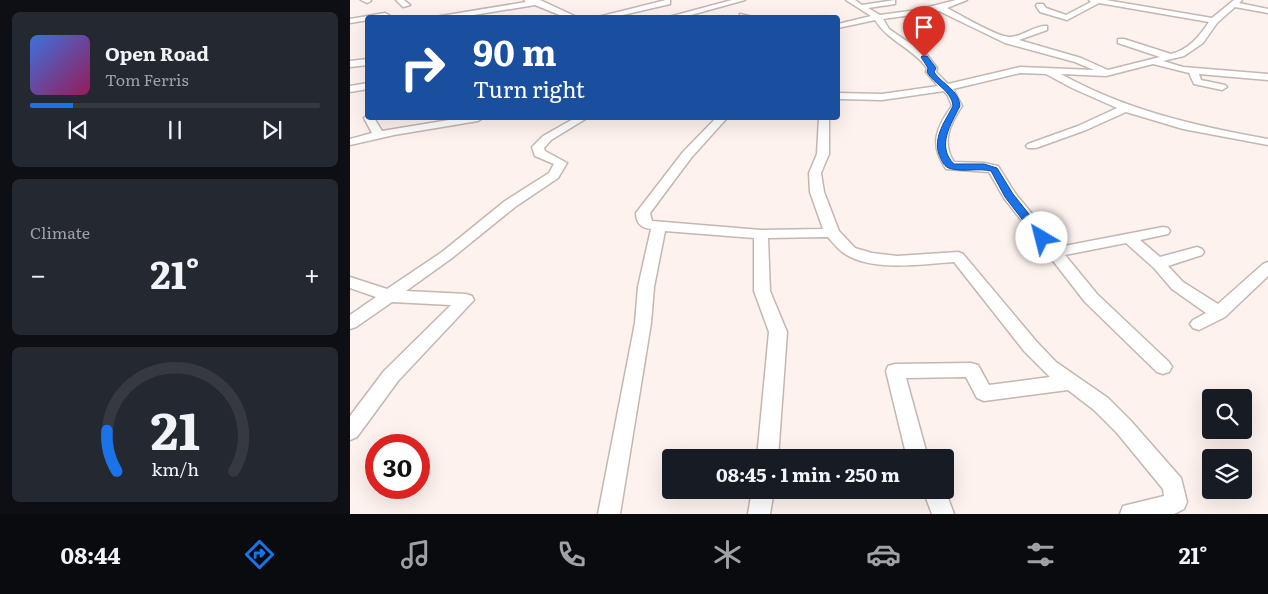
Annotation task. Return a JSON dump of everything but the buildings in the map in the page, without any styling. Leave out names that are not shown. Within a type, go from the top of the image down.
[{"type":"street","points":[[527,0],[537,2],[568,15]]},
{"type":"street","points":[[681,15],[741,0]]},
{"type":"street","points":[[850,0],[876,17],[886,31],[924,57],[932,68],[931,72],[935,78],[954,96],[956,106],[942,135],[941,147],[950,166],[984,167],[994,170],[1009,195],[1091,298],[1163,368]]},
{"type":"street","points":[[840,26],[876,17],[940,8],[963,0]]},
{"type":"street","points":[[1040,6],[1043,10],[1067,18],[1096,0],[1214,21]]},
{"type":"street","points":[[1131,6],[1142,0]]},
{"type":"street","points":[[457,15],[537,2]]},
{"type":"street","points":[[611,15],[667,2]]},
{"type":"street","points":[[861,7],[892,2]]},
{"type":"street","points":[[840,96],[901,96],[946,88],[1008,72],[1091,74],[1109,72],[1181,54],[1200,41],[1214,21],[1235,2],[1268,11]]},
{"type":"street","points":[[940,8],[970,25],[1008,41],[1078,60],[1109,72]]},
{"type":"street","points":[[350,21],[365,19]]},
{"type":"street","points":[[1008,41],[1044,28]]},
{"type":"street","points":[[1121,42],[1170,57]]},
{"type":"street","points":[[1153,61],[1171,67],[1194,71],[1268,77]]},
{"type":"street","points":[[350,64],[365,62]]},
{"type":"street","points":[[1194,71],[1197,82],[1222,87]]},
{"type":"street","points":[[1049,72],[1070,85],[1126,108],[1187,127],[1268,142]]},
{"type":"street","points":[[350,89],[365,86]]},
{"type":"street","points":[[1032,146],[1082,128],[1126,108]]},
{"type":"street","points":[[371,120],[379,135]]},
{"type":"street","points":[[350,142],[466,120]]},
{"type":"street","points":[[350,322],[447,255],[510,204],[554,175],[561,163],[539,153],[538,147],[547,138],[578,120]]},
{"type":"street","points":[[720,120],[687,155],[643,213],[643,220],[648,225],[761,234],[832,233]]},
{"type":"street","points":[[824,120],[823,154],[815,173],[817,192],[832,233],[850,252],[870,258],[897,261],[958,257],[1030,346],[1050,367],[1107,410],[1174,485],[1176,502],[1168,506],[1131,514]]},
{"type":"street","points":[[609,514],[643,323],[646,287],[659,226]]},
{"type":"street","points":[[1053,252],[1163,231]]},
{"type":"street","points":[[761,234],[762,291],[778,332],[769,449]]},
{"type":"street","points":[[1129,238],[1160,265],[1163,272],[1171,280],[1219,313]]},
{"type":"street","points":[[1160,265],[1165,261],[1197,252]]},
{"type":"street","points":[[1199,324],[1219,313],[1268,267]]},
{"type":"street","points":[[350,282],[389,296],[466,300],[391,376],[350,431]]},
{"type":"street","points":[[914,449],[895,371],[971,370],[984,393],[1071,382]]},
{"type":"street","points":[[759,514],[762,499]]},
{"type":"street","points":[[937,499],[943,514]]},
{"type":"route","points":[[924,57],[932,68],[931,72],[935,78],[954,96],[956,101],[956,106],[942,135],[941,147],[946,160],[950,166],[954,167],[984,167],[994,170],[1009,195],[1042,238]]}]
